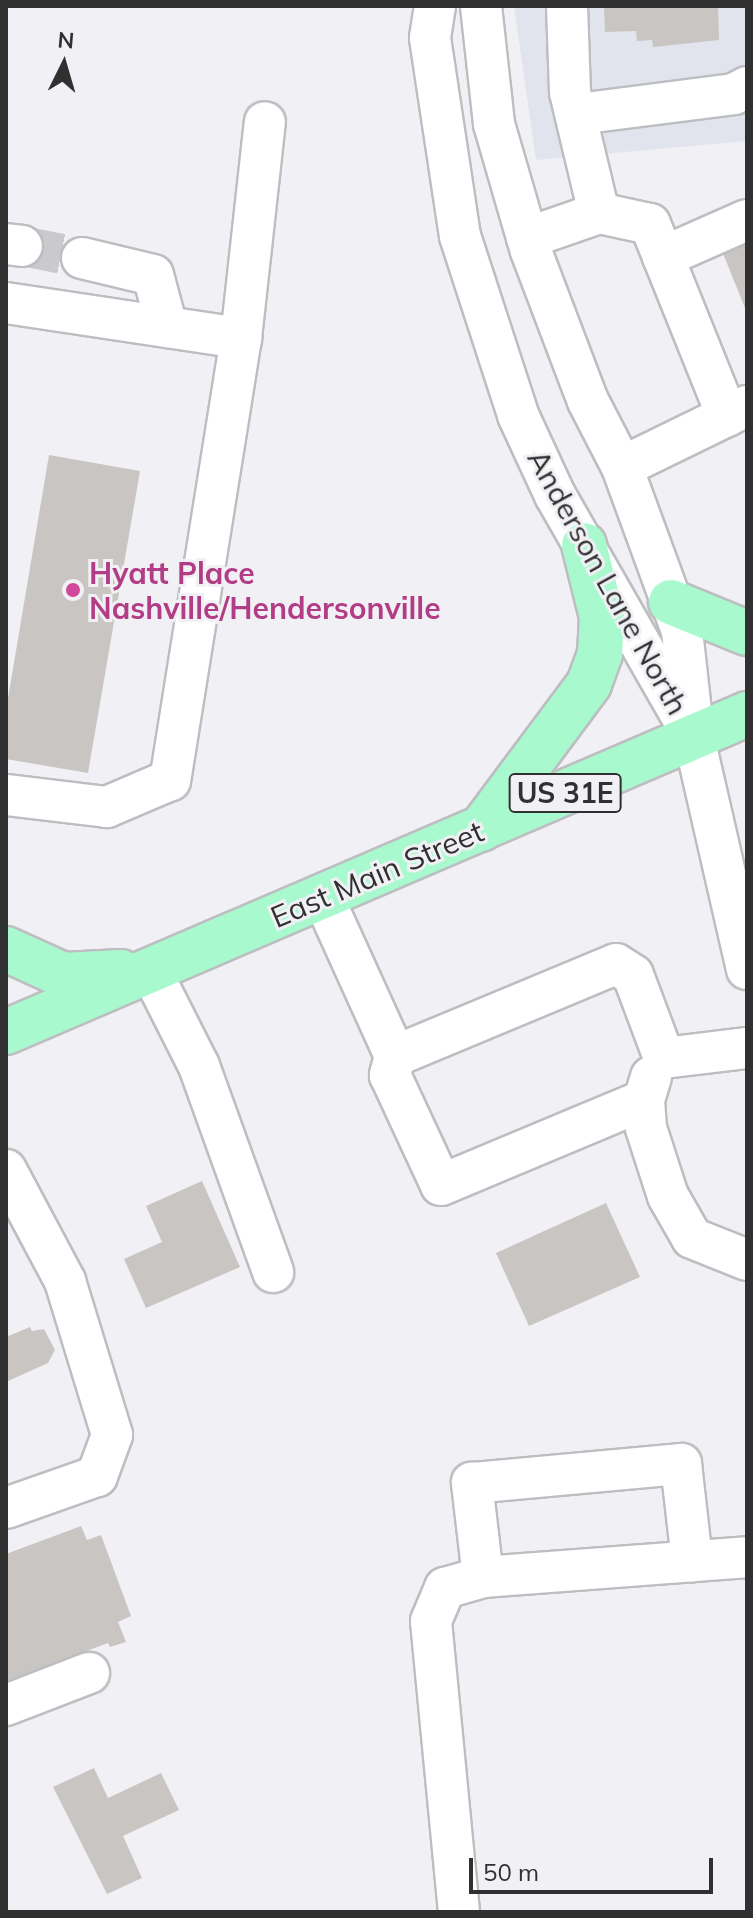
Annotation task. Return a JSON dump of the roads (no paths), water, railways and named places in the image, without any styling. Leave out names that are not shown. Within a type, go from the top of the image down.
[{"type":"main road","points":[[481,829],[589,684],[600,654],[602,617],[584,545]]},
{"type":"main road","points":[[671,602],[724,628],[747,633]]},
{"type":"main road","name":"East Main Street","points":[[6,1032],[747,714]]},
{"type":"main road","points":[[6,949],[63,975],[151,971]]},
{"type":"street","name":"Anderson Lane North","points":[[435,6],[430,38],[460,236],[518,415],[584,545],[694,738]]},
{"type":"street","name":"Anderson Lane North","points":[[481,6],[494,124],[527,238],[588,401],[622,467],[682,631],[694,738]]},
{"type":"street","points":[[567,6],[570,92],[578,114],[599,213]]},
{"type":"street","points":[[578,114],[734,94],[747,87]]},
{"type":"street","points":[[6,795],[107,807],[170,780],[241,338],[265,122]]},
{"type":"street","points":[[527,238],[599,213],[650,224],[737,411],[622,467]]},
{"type":"street","points":[[663,257],[747,220]]},
{"type":"street","points":[[82,258],[153,275],[167,327]]},
{"type":"street","points":[[6,303],[241,338]]},
{"type":"street","points":[[694,738],[747,969]]},
{"type":"street","points":[[323,897],[395,1056],[390,1075],[441,1185],[644,1100]]},
{"type":"street","points":[[395,1056],[616,964],[633,975],[664,1058]]},
{"type":"street","points":[[151,971],[199,1066],[273,1272]]},
{"type":"street","points":[[747,1048],[664,1058],[651,1076],[644,1100],[646,1128],[668,1196],[692,1238],[747,1260]]},
{"type":"street","points":[[6,1170],[18,1219],[65,1281],[112,1435],[97,1476],[6,1508]]},
{"type":"street","points":[[483,1577],[472,1483],[681,1464],[692,1561]]},
{"type":"street","points":[[459,1912],[431,1621],[445,1588],[483,1577],[747,1557]]},
{"type":"street","points":[[6,1705],[89,1673]]},
{"type":"tunnel","points":[[22,246],[82,258]]},
{"type":"place","name":"Hyatt Place Nashville/Hendersonville","points":[[73,590]]}]
